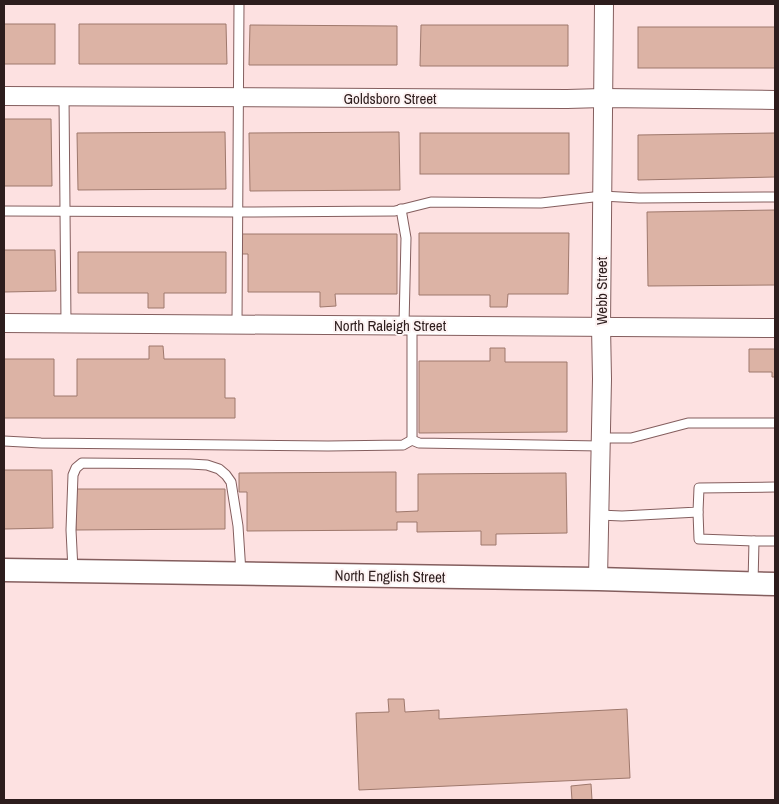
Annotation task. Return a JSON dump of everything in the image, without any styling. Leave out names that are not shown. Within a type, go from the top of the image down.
[{"type":"street","name":"Webb Street","points":[[598,579],[602,379],[604,4]]},
{"type":"street","name":"Goldsboro Street","points":[[4,96],[775,100]]},
{"type":"street","name":"North Raleigh Street","points":[[4,323],[775,328]]},
{"type":"street","name":"North English Street","points":[[4,570],[598,579],[764,584]]},
{"type":"lane","points":[[237,324],[239,4]]},
{"type":"lane","points":[[64,96],[66,324]]},
{"type":"lane","points":[[4,212],[396,211],[430,202],[541,203],[602,196],[639,198],[775,197]]},
{"type":"lane","points":[[401,209],[406,238],[412,440]]},
{"type":"lane","points":[[412,440],[419,444],[601,442],[631,438],[688,423],[775,423]]},
{"type":"lane","points":[[4,441],[328,446],[402,445],[412,440]]},
{"type":"lane","points":[[73,571],[71,500],[73,475],[76,468],[82,463],[164,463],[207,465],[219,469],[231,482],[238,526],[241,573]]},
{"type":"lane","points":[[775,487],[699,488],[698,512],[699,539],[775,541]]},
{"type":"lane","points":[[600,515],[622,516],[698,512]]},
{"type":"lane","points":[[754,540],[764,584]]},
{"type":"building","points":[[4,24],[55,24],[55,64],[4,64]]},
{"type":"building","points":[[79,24],[226,24],[227,64],[79,64]]},
{"type":"building","points":[[250,25],[397,26],[397,65],[249,65]]},
{"type":"building","points":[[421,25],[568,25],[568,66],[420,66]]},
{"type":"building","points":[[638,27],[775,27],[775,68],[638,68]]},
{"type":"building","points":[[4,119],[51,119],[52,186],[4,186]]},
{"type":"building","points":[[225,132],[226,189],[78,190],[77,133]]},
{"type":"building","points":[[399,132],[400,190],[250,191],[249,133]]},
{"type":"building","points":[[420,133],[569,133],[569,174],[420,174]]},
{"type":"building","points":[[775,133],[775,177],[638,180],[638,135]]},
{"type":"building","points":[[775,210],[775,285],[648,286],[647,212]]},
{"type":"building","points":[[419,233],[569,233],[568,294],[508,294],[507,307],[490,307],[490,295],[419,295]]},
{"type":"building","points":[[238,234],[397,234],[397,294],[335,294],[336,306],[320,307],[320,292],[248,292],[248,254],[238,254]]},
{"type":"building","points":[[4,250],[55,250],[56,291],[4,292]]},
{"type":"building","points":[[78,252],[226,252],[226,293],[164,293],[164,308],[148,308],[148,293],[78,293]]},
{"type":"building","points":[[149,346],[163,346],[164,359],[225,359],[225,398],[235,398],[235,418],[4,418],[4,359],[54,359],[54,396],[77,396],[77,359],[149,359]]},
{"type":"building","points":[[490,348],[505,348],[505,362],[567,362],[567,432],[419,433],[419,361],[490,361]]},
{"type":"building","points":[[749,349],[775,349],[775,377],[772,377],[772,372],[749,372]]},
{"type":"building","points":[[4,470],[52,470],[53,528],[4,529]]},
{"type":"building","points":[[396,472],[396,512],[418,511],[418,474],[566,473],[567,533],[496,534],[496,545],[481,545],[481,531],[417,532],[417,522],[397,522],[397,530],[247,531],[247,492],[239,492],[239,473]]},
{"type":"building","points":[[75,489],[225,489],[225,529],[76,530]]},
{"type":"building","points":[[388,699],[404,699],[405,712],[439,710],[439,719],[627,709],[630,778],[359,790],[356,713],[389,712]]},
{"type":"building","points":[[591,784],[592,800],[572,800],[571,786]]}]
